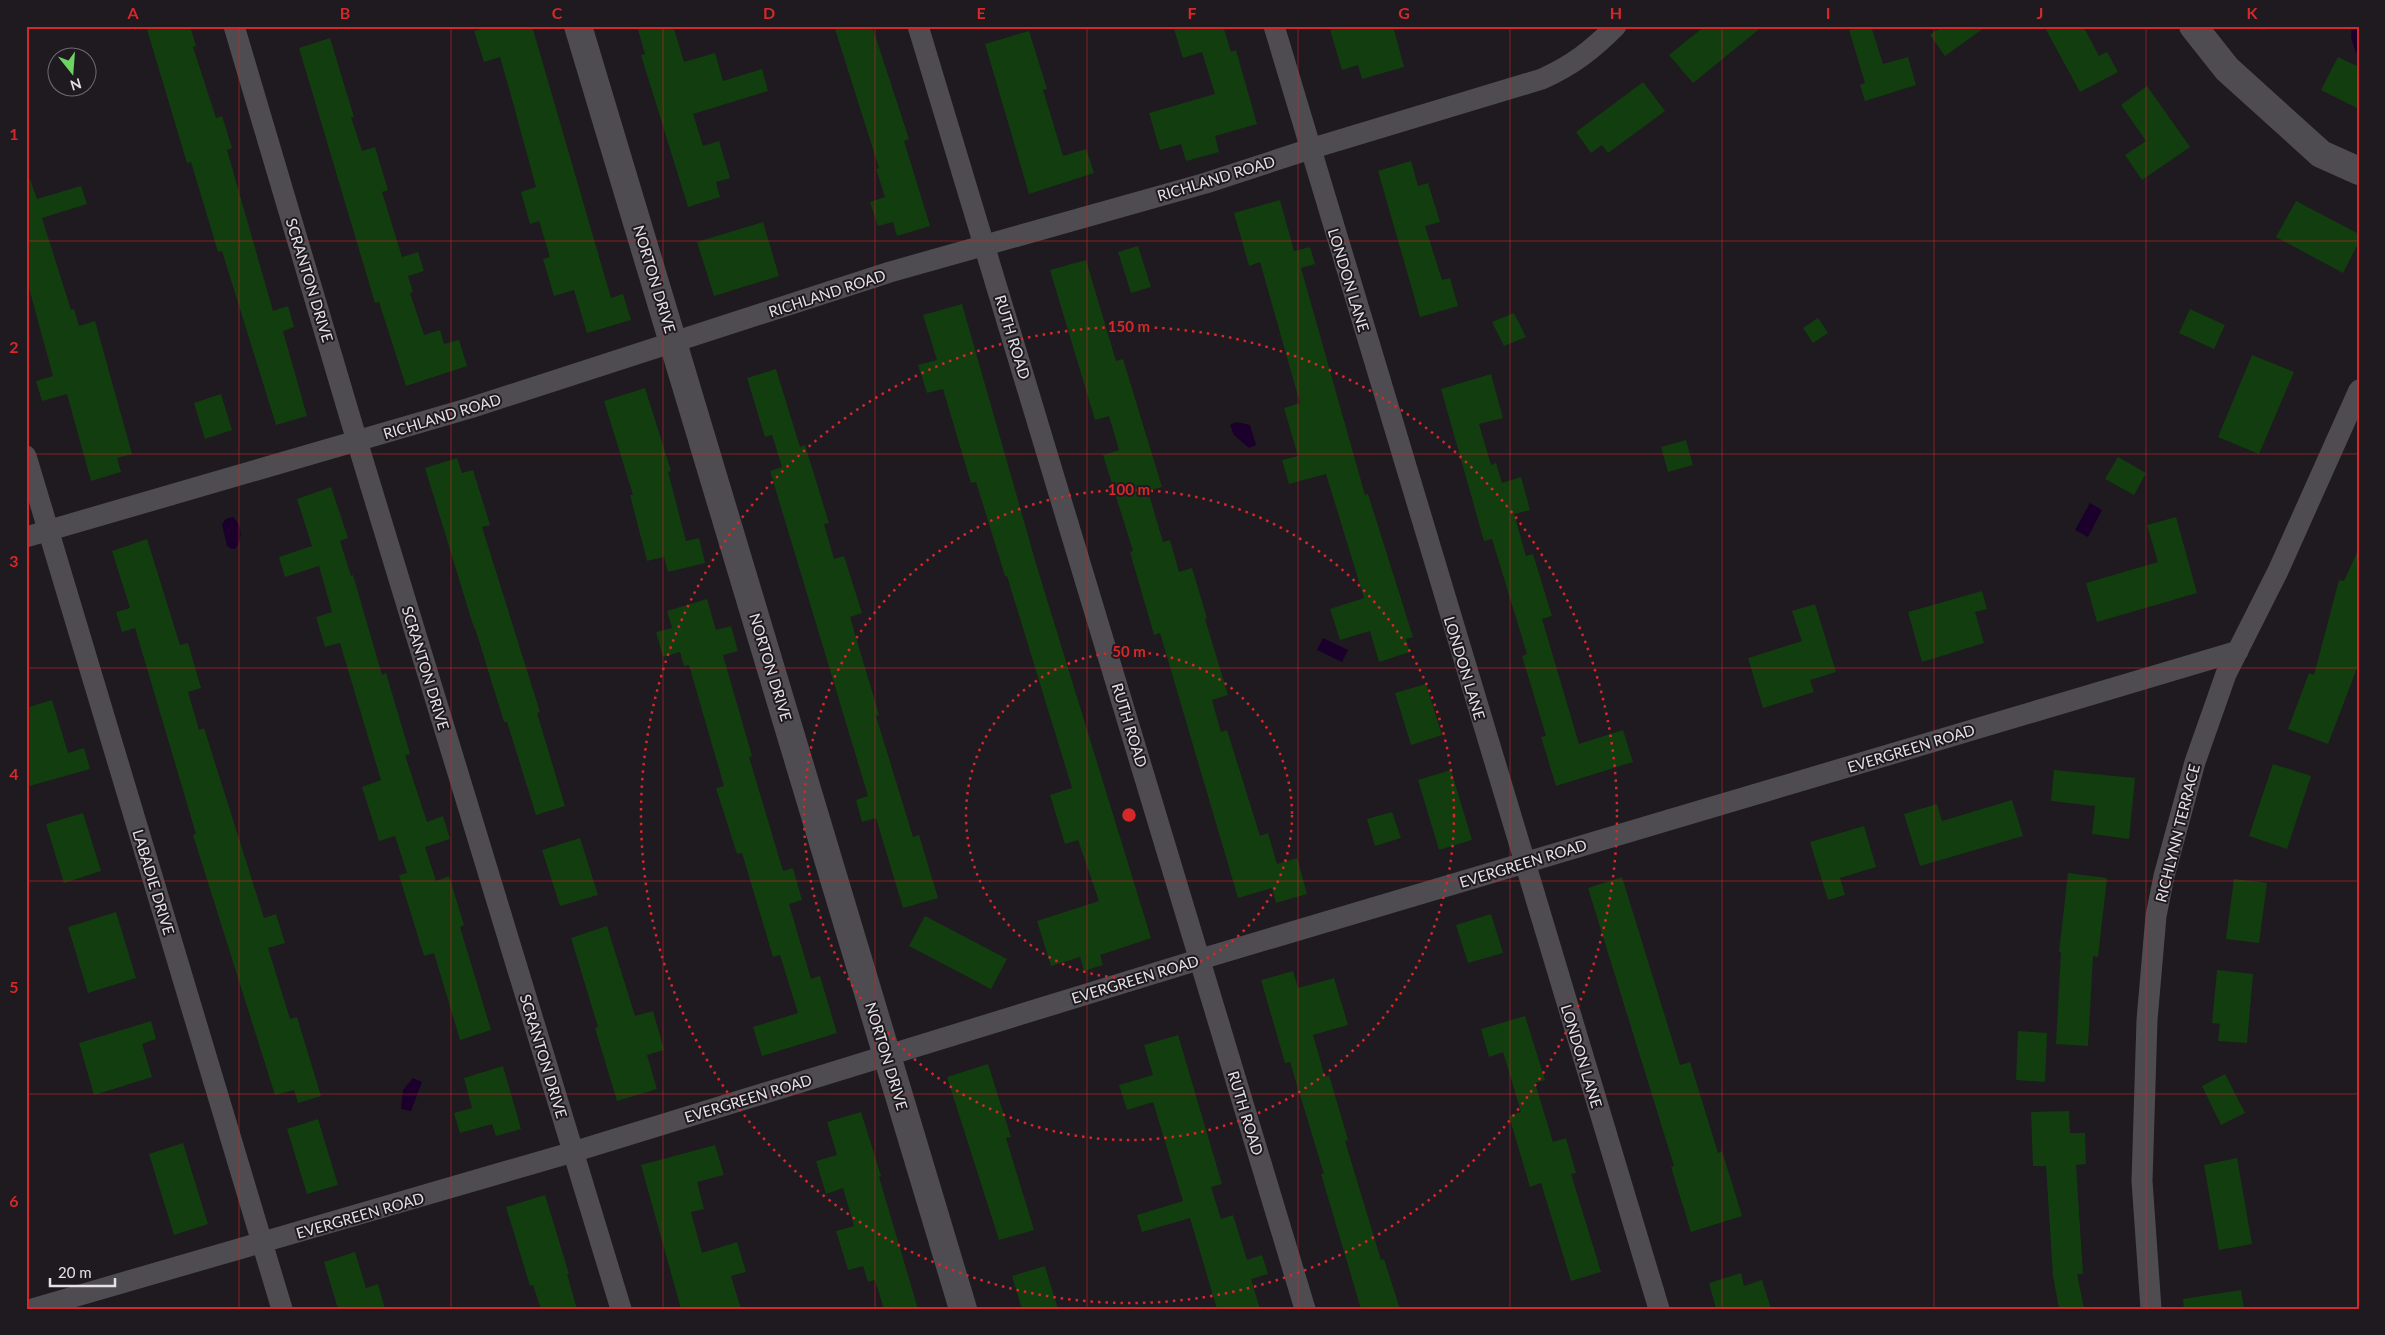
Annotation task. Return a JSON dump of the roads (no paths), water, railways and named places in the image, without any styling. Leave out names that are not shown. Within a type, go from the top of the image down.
[{"type":"street","name":"SCRANTON DRIVE","points":[[234,26],[357,441],[621,1309]]},
{"type":"street","name":"NORTON DRIVE","points":[[578,26],[963,1309]]},
{"type":"street","name":"RUTH ROAD","points":[[918,26],[986,245],[1305,1309]]},
{"type":"street","name":"LONDON LANE","points":[[1274,26],[1659,1309]]},
{"type":"street","name":"RICHLAND ROAD","points":[[26,537],[470,408],[890,272],[1206,183],[1310,149],[1542,79],[1565,68],[1592,51],[1616,26]]},
{"type":"street","points":[[2193,26],[2227,69],[2321,154],[2359,170]]},
{"type":"street","name":"RICHLYNN TERRACE","points":[[2151,1309],[2142,1182],[2147,1020],[2156,916],[2164,876],[2195,762],[2226,674],[2278,571],[2359,390]]},
{"type":"street","name":"LABADIE DRIVE","points":[[26,456],[282,1309]]},
{"type":"street","name":"EVERGREEN ROAD","points":[[32,1309],[573,1152],[1200,959],[2238,651]]}]
